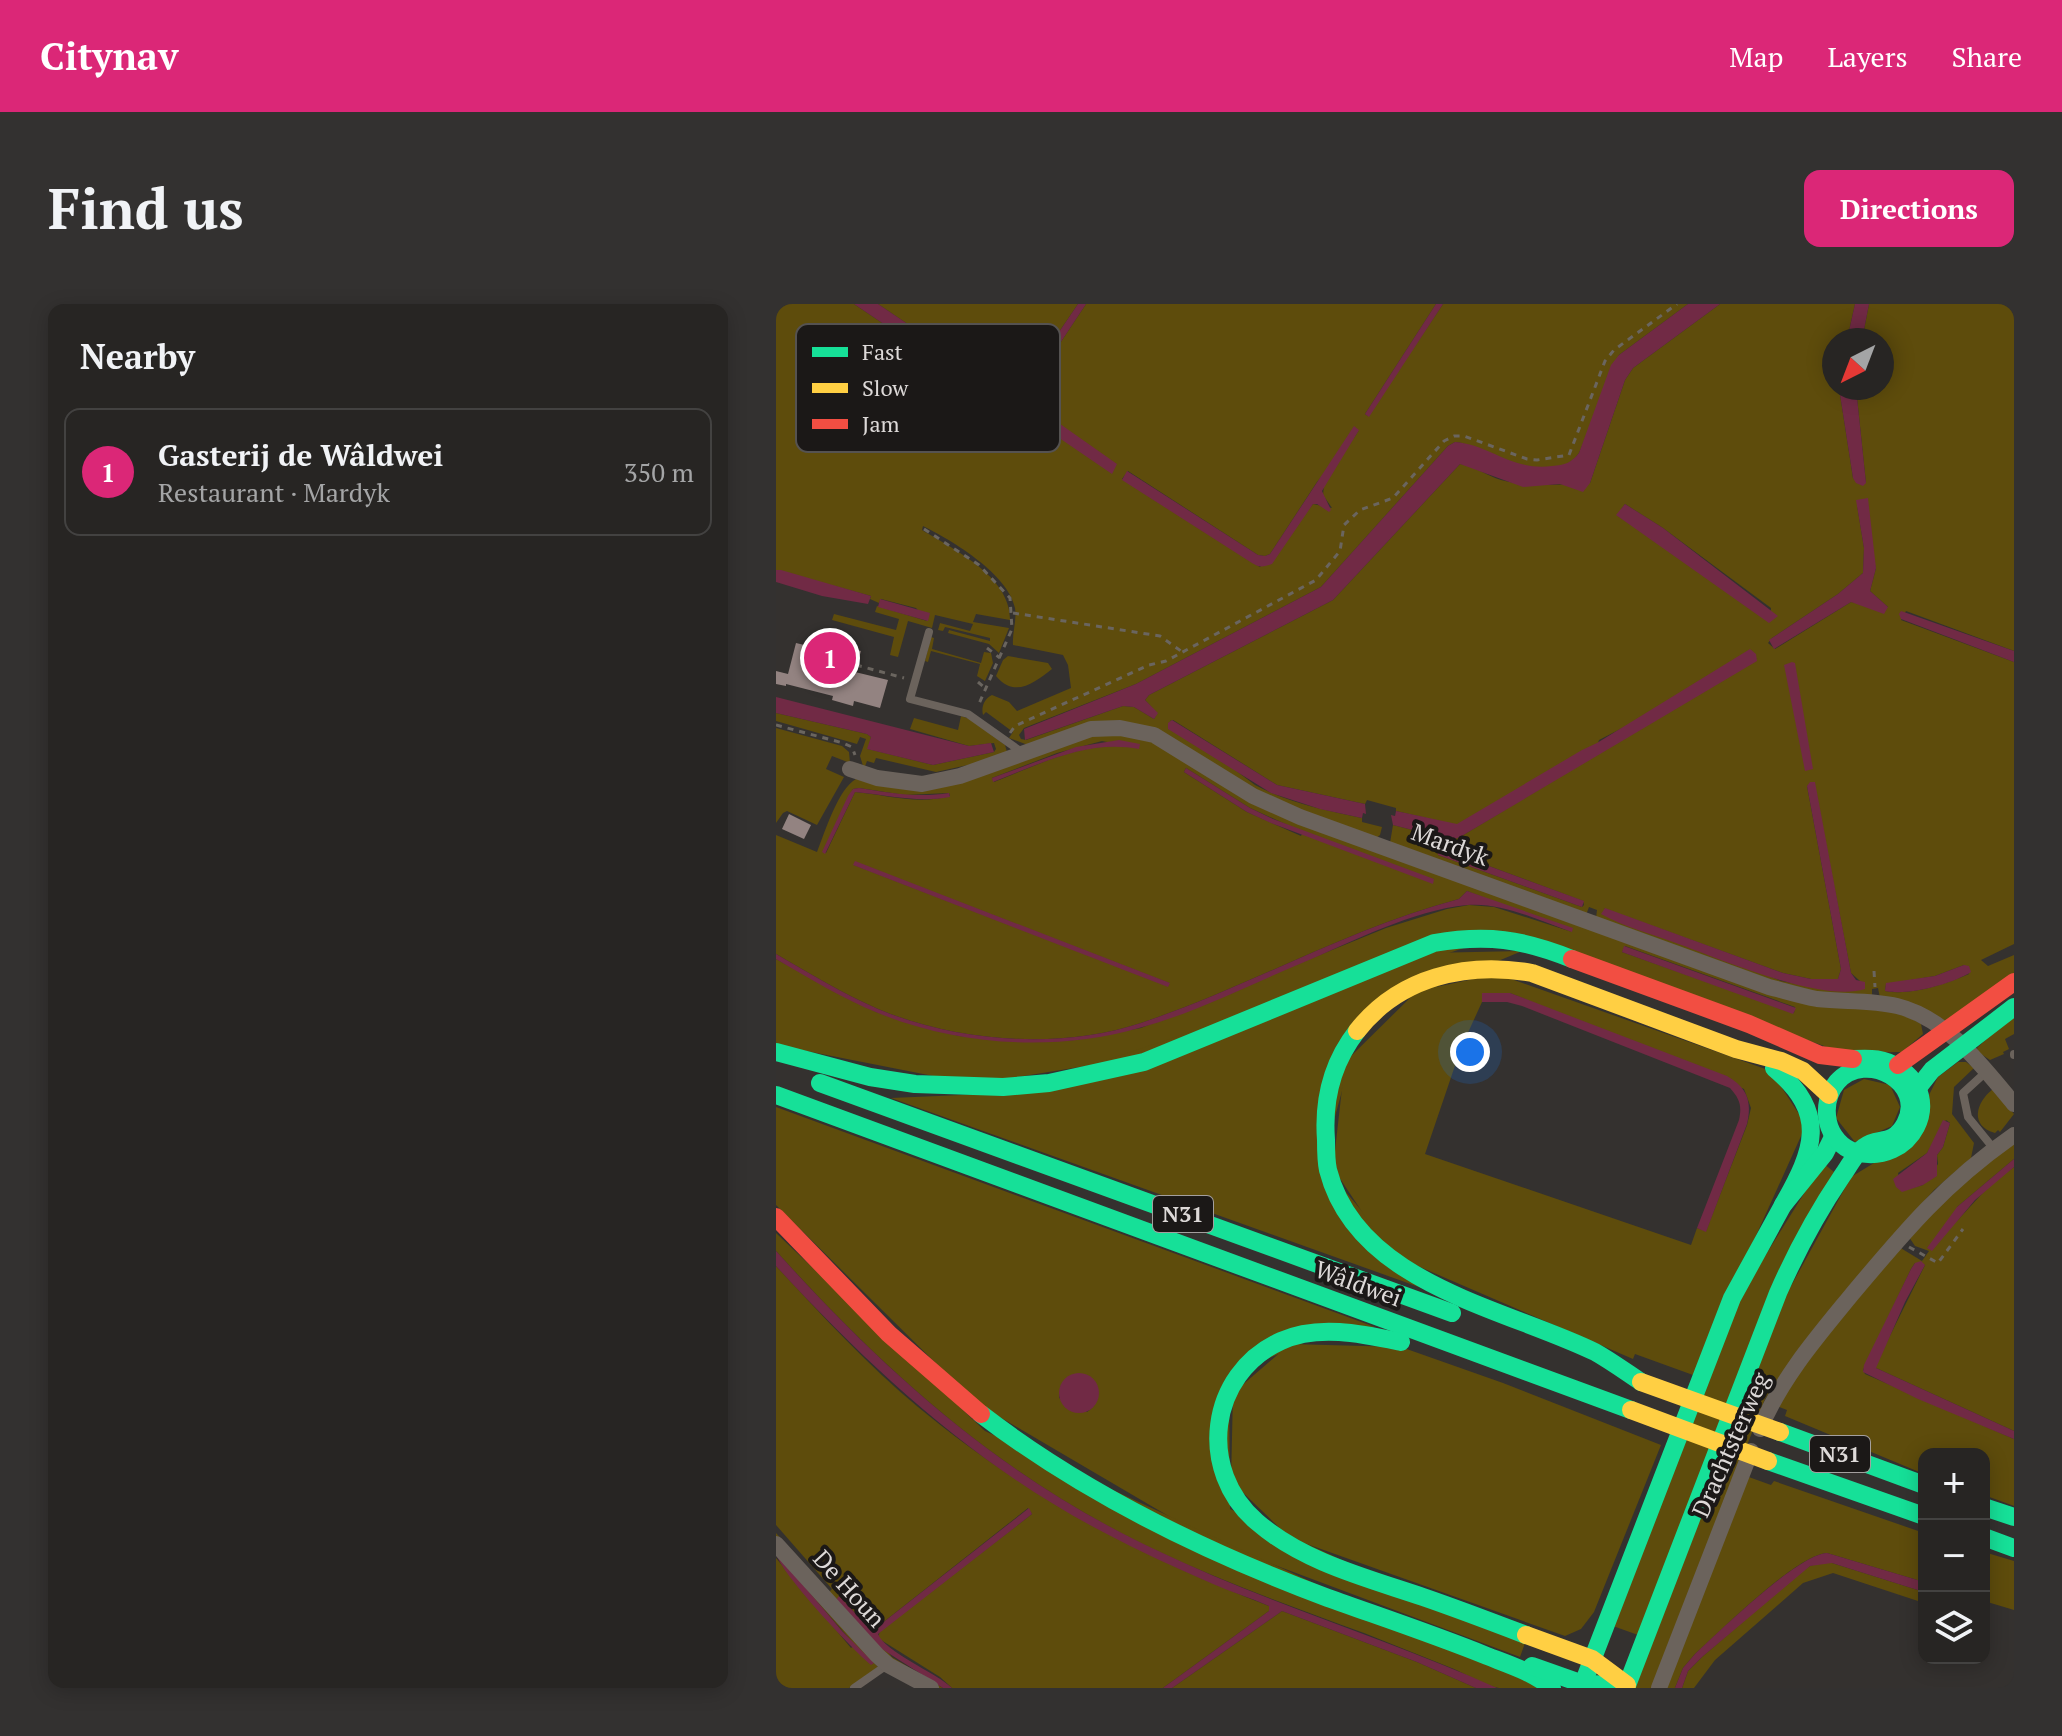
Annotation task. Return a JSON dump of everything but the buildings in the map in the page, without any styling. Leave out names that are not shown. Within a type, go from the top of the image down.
[{"type":"main road","points":[[776,1052],[857,1075],[933,1088],[1021,1088],[1058,1082],[1144,1062],[1434,943],[1459,937],[1483,936],[1504,937],[1571,956],[1618,977],[1761,1029],[1810,1051],[1826,1067],[1842,1072],[1853,1066],[1893,1069],[1911,1078],[1917,1089],[1921,1110],[1918,1124],[1909,1139],[1887,1153],[1874,1156],[1858,1154],[1833,1137],[1825,1112],[1829,1095],[1853,1066]]},
{"type":"main road","name":"N31","points":[[1641,1382],[1594,1352],[1432,1284],[1400,1267],[1375,1247],[1347,1213],[1329,1171],[1323,1129],[1330,1082],[1352,1037],[1368,1017],[1412,985],[1436,975],[1469,969],[1504,968],[1532,973],[1736,1049],[1783,1074],[1798,1090],[1807,1107],[1811,1145],[1802,1174],[1783,1205]]},
{"type":"main road","points":[[1893,1069],[2014,982]]},
{"type":"main road","points":[[1917,1089],[1932,1070],[2014,1007]]},
{"type":"main road","name":"N31","points":[[1736,1049],[1781,1061],[1803,1071],[1829,1095]]},
{"type":"main road","name":"Wâldwei","points":[[776,1067],[1918,1483]]},
{"type":"main road","points":[[1858,1154],[1868,1144],[1894,1137],[1907,1121],[1909,1101],[1893,1069]]},
{"type":"main road","name":"Wâldwei","points":[[776,1095],[1918,1514]]},
{"type":"main road","name":"Drachtsterweg","points":[[1582,1686],[1723,1318],[1783,1205],[1825,1153],[1833,1137]]},
{"type":"main road","name":"Drachtsterweg","points":[[1626,1686],[1788,1269],[1819,1209],[1858,1154]]},
{"type":"main road","points":[[776,1217],[852,1299],[931,1373],[1004,1430],[1066,1471],[1166,1528],[1228,1558],[1470,1648],[1533,1675],[1552,1688]]},
{"type":"main road","name":"N31","points":[[1517,1368],[1469,1364],[1371,1335],[1340,1331],[1298,1335],[1258,1354],[1232,1383],[1217,1420],[1218,1460],[1223,1478],[1236,1502],[1256,1522],[1282,1540],[1346,1570],[1592,1659]]},
{"type":"main road","points":[[1990,1509],[2014,1517]]},
{"type":"main road","points":[[1990,1539],[2014,1548]]},
{"type":"main road","points":[[1470,1648],[1491,1651],[1582,1686],[1626,1686]]},
{"type":"main road","points":[[1592,1659],[1626,1686]]},
{"type":"street","name":"Mardyk","points":[[850,769],[877,778],[922,784],[960,776],[1091,729],[1120,728],[1154,735],[1253,796],[1300,817],[1769,987],[1819,999],[1899,1007],[1920,1015],[1962,1046],[2014,1104]]},
{"type":"street","name":"Drachtsterweg","points":[[1659,1688],[1773,1400],[1793,1367],[1939,1194],[2014,1135]]},
{"type":"street","name":"De Houn","points":[[776,1544],[888,1665],[931,1688]]},
{"type":"lane","points":[[929,632],[910,699],[974,717],[1023,753]]},
{"type":"lane","points":[[1986,1072],[1963,1093],[1968,1117],[1994,1149]]},
{"type":"lane","points":[[854,1688],[888,1665]]},
{"type":"path","points":[[1012,730],[1093,691],[1166,661],[1316,580],[1340,551],[1344,525],[1360,510],[1393,498],[1444,441],[1454,436],[1464,436],[1527,459],[1569,455],[1605,361],[1614,350],[1677,304]]},
{"type":"path","points":[[924,529],[979,565],[1010,598],[1012,629],[974,717]]},
{"type":"path","points":[[1013,613],[1160,636],[1181,651]]},
{"type":"path","points":[[987,648],[1000,658]]},
{"type":"path","points":[[856,665],[915,681]]},
{"type":"path","points":[[978,682],[986,689]]},
{"type":"path","points":[[776,725],[852,747],[856,754],[850,769]]},
{"type":"path","points":[[1874,971],[1875,988]]},
{"type":"path","points":[[1899,1239],[1910,1249],[1938,1263],[1963,1229]]},
{"type":"shaded area","points":[[776,304],[854,304],[884,324],[796,324],[796,452],[1060,452],[1060,343],[1086,304],[1436,304],[1365,414],[1368,416],[1443,304],[1688,304],[1619,355],[1579,453],[1568,463],[1555,468],[1523,466],[1455,442],[1448,446],[1321,587],[1136,684],[1024,728],[1019,735],[1026,740],[1123,706],[1134,707],[1154,719],[1157,713],[1145,700],[1149,695],[1333,600],[1460,464],[1496,478],[1523,484],[1590,483],[1625,380],[1633,368],[1720,304],[1855,304],[1850,328],[1822,328],[1822,400],[1841,400],[1853,478],[1866,483],[1857,400],[1894,400],[1894,328],[1864,328],[1869,304],[2014,304],[2014,651],[1906,611],[1901,620],[2014,662],[2014,944],[1981,960],[1988,966],[2014,955],[2014,977],[1944,1022],[1880,998],[1878,988],[1872,989],[1872,997],[1802,993],[1596,918],[1597,910],[1589,907],[1586,915],[1390,843],[1393,825],[1452,840],[1460,837],[1758,658],[1599,740],[1457,825],[1396,811],[1396,808],[1367,800],[1365,804],[1277,785],[1170,721],[1255,785],[1294,801],[1362,818],[1362,822],[1382,827],[1380,835],[1374,840],[1272,802],[1150,727],[1028,745],[1009,738],[1013,732],[986,712],[983,715],[987,699],[992,695],[1009,702],[1017,711],[1071,688],[1068,665],[1063,655],[1013,645],[1015,608],[1002,583],[978,560],[923,526],[922,530],[979,566],[1001,591],[1008,605],[1010,620],[976,614],[973,622],[1009,628],[999,653],[989,644],[948,633],[949,630],[990,641],[990,638],[945,627],[943,631],[938,630],[940,623],[970,631],[973,624],[935,615],[932,628],[908,621],[898,657],[890,655],[894,637],[832,620],[834,614],[896,630],[899,619],[875,612],[877,606],[927,621],[916,608],[870,599],[871,596],[776,570]],"holes":[[[1359,430],[1324,484],[1323,495],[1332,508],[1313,504],[1260,567],[1122,479],[1128,471],[1258,555],[1265,556],[1270,554],[1317,482]],[[1625,504],[1663,528],[1771,608],[1770,622],[1617,515]],[[1857,505],[1876,568],[1870,591],[1888,607],[1851,602],[1775,649],[1768,643],[1772,638],[1838,594],[1863,573],[1864,548]],[[1814,782],[1851,973],[1860,981],[1824,989],[1781,981],[1603,908],[1783,973],[1811,979],[1838,979],[1841,969],[1807,786]],[[1438,852],[1459,855],[1583,901],[1584,905],[1582,907],[1438,855]],[[1964,965],[1969,974],[1939,985],[1906,992],[1885,991],[1886,984],[1935,976]]]},
{"type":"shaded area","points":[[854,304],[878,304],[908,324],[884,324]]},
{"type":"shaded area","points":[[878,304],[1078,304],[1060,331],[1060,324],[908,324]]},
{"type":"shaded area","points":[[1078,304],[1086,304],[1060,343],[1060,331]]},
{"type":"shaded area","points":[[1436,304],[1443,304],[1369,417],[1365,414]]},
{"type":"shaded area","points":[[1688,304],[1720,304],[1633,368],[1625,380],[1590,483],[1583,492],[1560,484],[1523,487],[1460,464],[1333,600],[1149,695],[1145,700],[1158,713],[1154,719],[1134,707],[1123,706],[1025,740],[1024,729],[1136,684],[1321,587],[1448,446],[1455,442],[1525,465],[1552,466],[1570,461],[1579,453],[1611,365],[1619,355]]},
{"type":"shaded area","points":[[1855,304],[1869,304],[1864,328],[1850,328]]},
{"type":"shaded area","points":[[1841,400],[1857,400],[1866,483],[1863,486],[1853,478]]},
{"type":"shaded area","points":[[1060,424],[1117,464],[1112,474],[1060,438]]},
{"type":"shaded area","points":[[1354,426],[1359,430],[1322,491],[1331,510],[1329,512],[1313,504],[1272,564],[1266,566],[1252,563],[1122,480],[1127,471],[1258,555],[1265,556],[1270,554]]},
{"type":"shaded area","points":[[1868,498],[1876,568],[1870,591],[1888,607],[1884,614],[1851,602],[1774,649],[1769,640],[1838,594],[1863,573],[1864,548],[1856,500]]},
{"type":"shaded area","points":[[1625,504],[1663,528],[1778,616],[1769,623],[1616,515]]},
{"type":"shaded area","points":[[776,570],[871,596],[868,604],[822,596],[776,582]]},
{"type":"shaded area","points":[[880,599],[930,613],[928,621],[878,607]]},
{"type":"shaded area","points":[[1901,611],[2014,651],[2014,662],[1901,619]]},
{"type":"shaded area","points":[[931,637],[934,638],[932,649],[981,663],[984,652],[991,653],[993,663],[985,681],[977,676],[980,664],[931,651],[928,662],[925,661]]},
{"type":"shaded area","points":[[1750,649],[1756,654],[1757,661],[1460,837],[1452,840],[1393,825],[1391,815],[1395,816],[1396,811],[1457,824]]},
{"type":"shaded area","points":[[1008,656],[1048,663],[1052,669],[1025,686],[1010,686],[996,676]]},
{"type":"shaded area","points":[[1795,663],[1813,769],[1805,771],[1784,665]]},
{"type":"shaded area","points":[[776,697],[969,746],[991,743],[994,752],[933,765],[867,749],[871,737],[867,734],[776,713]]},
{"type":"shaded area","points":[[776,713],[867,734],[871,737],[868,749],[933,765],[994,752],[996,749],[994,743],[969,746],[910,729],[914,718],[958,730],[961,716],[970,719],[1005,745],[1007,752],[986,761],[936,772],[876,758],[874,763],[867,761],[864,769],[860,756],[866,739],[860,737],[857,744],[776,721]]},
{"type":"shaded area","points":[[1172,720],[1277,785],[1365,804],[1366,814],[1363,813],[1362,818],[1320,809],[1271,793],[1168,729],[1168,723]]},
{"type":"shaded area","points":[[776,728],[842,746],[849,752],[850,763],[832,756],[826,769],[844,777],[817,825],[787,811],[776,823]]},
{"type":"shaded area","points":[[1106,732],[1153,740],[1251,799],[1768,991],[1898,1011],[1921,1024],[1923,1034],[1902,1052],[1844,1053],[1505,934],[1142,1057],[974,1084],[776,1045],[776,959],[876,1012],[959,1036],[1040,1042],[1075,1040],[1141,1028],[1386,928],[1447,909],[1469,905],[1494,907],[1572,932],[1467,891],[1459,899],[1339,941],[1181,1009],[1110,1032],[1043,1039],[975,1035],[941,1029],[878,1009],[776,954],[776,835],[817,852],[838,801],[849,784],[856,779],[904,786]],"holes":[[[1102,741],[1138,748],[1119,746],[1082,750],[994,782],[992,778],[1057,753]],[[1186,768],[1250,808],[1303,832],[1301,836],[1247,812],[1184,772]],[[853,789],[905,795],[949,793],[950,796],[914,799],[855,792],[826,853],[823,852]],[[855,862],[1169,983],[1168,986],[854,865]],[[1625,946],[1795,1007],[1794,1013],[1622,952]]]},
{"type":"shaded area","points":[[1119,740],[1140,744],[1139,749],[1101,747],[1083,750],[993,782],[992,778],[1076,747]]},
{"type":"shaded area","points":[[1186,768],[1273,819],[1434,879],[1433,884],[1247,812],[1184,772]]},
{"type":"shaded area","points":[[1815,782],[1851,973],[1856,980],[1865,982],[1865,989],[1846,992],[1798,985],[1629,927],[1601,914],[1605,908],[1783,973],[1811,979],[1838,979],[1841,969],[1807,786]]},
{"type":"shaded area","points":[[853,789],[915,795],[949,793],[950,797],[914,799],[855,792],[825,854],[822,852],[848,796]]},
{"type":"shaded area","points":[[1437,851],[1451,856],[1459,855],[1584,901],[1582,907],[1438,855]]},
{"type":"shaded area","points":[[855,861],[1170,983],[1168,987],[853,865]]},
{"type":"shaded area","points":[[1467,891],[1573,928],[1572,932],[1494,906],[1446,908],[1383,928],[1160,1022],[1107,1036],[1041,1043],[974,1039],[909,1024],[852,1001],[776,959],[776,954],[878,1009],[941,1029],[1009,1038],[1077,1037],[1110,1032],[1181,1009],[1339,941],[1459,899]]},
{"type":"shaded area","points":[[1624,946],[1796,1008],[1793,1014],[1622,952]]},
{"type":"shaded area","points":[[1522,951],[1362,1018],[1322,1164],[1430,1291],[891,1098],[1008,1093],[1426,953]]},
{"type":"shaded area","points":[[1969,966],[1971,972],[1942,985],[1905,992],[1885,991],[1886,983],[1935,976]]},
{"type":"shaded area","points":[[1497,974],[1771,1071],[1806,1125],[1693,1375],[1635,1354],[1633,1359],[1390,1254],[1333,1168],[1345,1062],[1417,991]],"holes":[[[1510,993],[1744,1089],[1751,1108],[1747,1125],[1706,1231],[1697,1228],[1691,1245],[1425,1154],[1461,1048],[1482,1002],[1482,994]]]},
{"type":"shaded area","points":[[1482,993],[1510,993],[1727,1076],[1740,1085],[1747,1096],[1747,1124],[1706,1232],[1697,1228],[1740,1115],[1739,1103],[1730,1088],[1522,1006],[1507,1002],[1482,1002]]},
{"type":"shaded area","points":[[2014,1013],[2014,1034],[2005,1039],[2009,1049],[1990,1060],[1978,1052],[1977,1048]]},
{"type":"shaded area","points":[[1958,1062],[1966,1062],[1974,1068],[1954,1087],[1952,1114],[1974,1143],[1971,1158],[1934,1190],[1899,1229],[1788,1365],[1765,1399],[1653,1688],[1635,1688],[1785,1297],[1851,1177],[1874,1163],[1929,1095],[1938,1077]],"holes":[[[1946,1120],[1950,1123],[1943,1147],[1937,1155],[1938,1164],[1923,1185],[1902,1191],[1898,1173],[1927,1153]]]},
{"type":"shaded area","points":[[1864,1079],[1890,1085],[1900,1107],[1892,1126],[1855,1142],[1836,1118],[1844,1090]]},
{"type":"shaded area","points":[[1993,1089],[2014,1114],[2000,1132],[1995,1133],[1982,1125],[1978,1114],[1982,1101]]},
{"type":"shaded area","points":[[776,1107],[1375,1327],[1341,1326],[1229,1376],[1230,1509],[1525,1643],[1520,1657],[1211,1541],[976,1403],[776,1205]],"holes":[[[1095,1382],[1097,1399],[1087,1412],[1059,1398],[1061,1385]]]},
{"type":"shaded area","points":[[1943,1120],[1950,1123],[1943,1147],[1937,1155],[1937,1176],[1902,1192],[1893,1179],[1927,1153]]},
{"type":"shaded area","points":[[2014,1142],[2014,1159],[1957,1207],[1956,1222],[1991,1184],[2014,1167],[2014,1431],[1876,1368],[1925,1265],[1915,1263],[1911,1269],[1863,1370],[1865,1374],[2014,1439],[2014,1506],[1990,1497],[1990,1448],[1918,1448],[1918,1471],[1785,1416],[1787,1410],[1777,1406],[1798,1371],[1899,1247],[1922,1261],[1929,1251],[1915,1246],[1909,1237],[1941,1199]]},
{"type":"shaded area","points":[[2014,1159],[2014,1167],[1975,1200],[1932,1251],[1927,1248],[1957,1207]]},
{"type":"shaded area","points":[[1823,1163],[1834,1172],[1638,1635],[1613,1626],[1742,1293]]},
{"type":"shaded area","points":[[776,1233],[985,1431],[1541,1688],[1488,1685],[1364,1633],[1206,1573],[1100,1522],[998,1456],[905,1381],[776,1251]]},
{"type":"shaded area","points":[[776,1251],[905,1381],[950,1420],[1047,1490],[1099,1521],[1196,1568],[1497,1688],[1476,1688],[1417,1662],[1282,1611],[1172,1688],[1163,1688],[1269,1611],[1269,1606],[1130,1546],[1056,1506],[1012,1477],[928,1413],[850,1342],[776,1266]]},
{"type":"shaded area","points":[[1921,1261],[1925,1265],[1876,1368],[2014,1431],[2014,1439],[1863,1372],[1911,1269]]},
{"type":"shaded area","points":[[776,1266],[880,1374],[958,1439],[999,1468],[1085,1521],[1175,1566],[1269,1606],[1269,1611],[1163,1688],[952,1688],[878,1637],[880,1631],[1032,1514],[1028,1508],[876,1628],[869,1628],[840,1597],[892,1657],[943,1688],[936,1688],[890,1662],[776,1539],[776,1533],[829,1592],[832,1589],[776,1525]]},
{"type":"shaded area","points":[[1290,1344],[1401,1347],[1661,1445],[1594,1612],[1581,1629],[1565,1636],[1290,1538],[1231,1481],[1233,1393]]},
{"type":"shaded area","points":[[1079,1373],[1093,1379],[1099,1393],[1093,1407],[1079,1413],[1065,1407],[1059,1393],[1065,1379]]},
{"type":"shaded area","points":[[1746,1476],[1771,1485],[1774,1481],[1918,1531],[1918,1580],[1827,1553],[1813,1557],[1778,1580],[1740,1612],[1683,1668],[1675,1688],[1665,1688]]},
{"type":"shaded area","points":[[1029,1508],[1032,1514],[878,1634],[890,1648],[952,1688],[943,1688],[882,1649],[836,1600],[839,1596],[869,1628],[876,1628]]},
{"type":"shaded area","points":[[776,1553],[842,1631],[874,1663],[871,1665],[818,1610],[790,1577]]},
{"type":"shaded area","points":[[1827,1553],[1918,1580],[1918,1590],[1832,1563],[1810,1566],[1702,1657],[1688,1671],[1682,1688],[1675,1688],[1683,1668],[1695,1654],[1779,1580],[1814,1557]]},
{"type":"shaded area","points":[[1990,1554],[2014,1561],[2014,1610],[1990,1603]]},
{"type":"shaded area","points":[[776,1558],[851,1648],[855,1645],[791,1572],[878,1667],[849,1688],[776,1688]]},
{"type":"shaded area","points":[[1832,1563],[1918,1590],[1918,1601],[1833,1573],[1803,1583],[1715,1660],[1694,1688],[1682,1688],[1688,1671],[1702,1657],[1810,1566]]},
{"type":"shaded area","points":[[1282,1611],[1417,1662],[1476,1688],[1172,1688]]},
{"type":"traffic: fast","points":[[776,1052],[870,1077],[915,1084],[1003,1087],[1049,1083],[1144,1062],[1434,943],[1471,939],[1504,940],[1572,959]]},
{"type":"traffic: fast","points":[[1917,1089],[1932,1070],[2014,1007]]},
{"type":"traffic: fast","points":[[1357,1031],[1341,1056],[1331,1082],[1325,1125],[1326,1155],[1328,1170],[1344,1209],[1369,1240],[1401,1266],[1439,1287],[1595,1352],[1641,1382]]},
{"type":"traffic: fast","points":[[1626,1688],[1792,1263],[1824,1204],[1858,1153],[1861,1150],[1864,1147],[1869,1144],[1895,1136],[1905,1124],[1910,1109],[1908,1096],[1901,1084],[1877,1070],[1863,1069],[1849,1073],[1831,1091],[1827,1111],[1829,1127],[1838,1141],[1850,1150],[1855,1152],[1875,1154],[1893,1149],[1906,1140],[1916,1127],[1921,1112],[1920,1096],[1913,1081],[1888,1062],[1853,1059]]},
{"type":"traffic: fast","points":[[1774,1068],[1803,1101],[1811,1133],[1802,1167],[1783,1205]]},
{"type":"traffic: fast","points":[[820,1083],[1452,1313]]},
{"type":"traffic: fast","points":[[776,1095],[1631,1410]]},
{"type":"traffic: fast","points":[[1586,1676],[1732,1298],[1783,1205],[1825,1153],[1833,1137]]},
{"type":"traffic: fast","points":[[1401,1342],[1341,1332],[1310,1333],[1281,1341],[1257,1356],[1238,1376],[1226,1399],[1219,1425],[1219,1451],[1225,1477],[1238,1501],[1257,1522],[1294,1548],[1336,1567],[1526,1635]]},
{"type":"traffic: fast","points":[[981,1414],[1062,1470],[1192,1541],[1328,1598],[1513,1666],[1552,1688]]},
{"type":"traffic: fast","points":[[1780,1432],[1918,1483]]},
{"type":"traffic: fast","points":[[1768,1461],[1918,1514]]},
{"type":"traffic: fast","points":[[1990,1509],[2014,1517]]},
{"type":"traffic: fast","points":[[1990,1539],[2014,1548]]},
{"type":"traffic: fast","points":[[1532,1666],[1583,1684],[1627,1685]]},
{"type":"traffic: slow","points":[[1357,1031],[1393,997],[1436,977],[1483,969],[1532,973],[1736,1049],[1781,1061],[1803,1071],[1829,1095]]},
{"type":"traffic: slow","points":[[1641,1382],[1780,1432]]},
{"type":"traffic: slow","points":[[1631,1410],[1768,1461]]},
{"type":"traffic: slow","points":[[1526,1635],[1592,1659],[1627,1685]]},
{"type":"traffic: jam","points":[[1572,959],[1749,1024],[1820,1055],[1853,1059]]},
{"type":"traffic: jam","points":[[1898,1065],[2014,982]]},
{"type":"traffic: jam","points":[[776,1217],[889,1334],[981,1414]]},
{"type":"place","name":"Gasterij de Wâldwei","points":[[830,658]]}]
